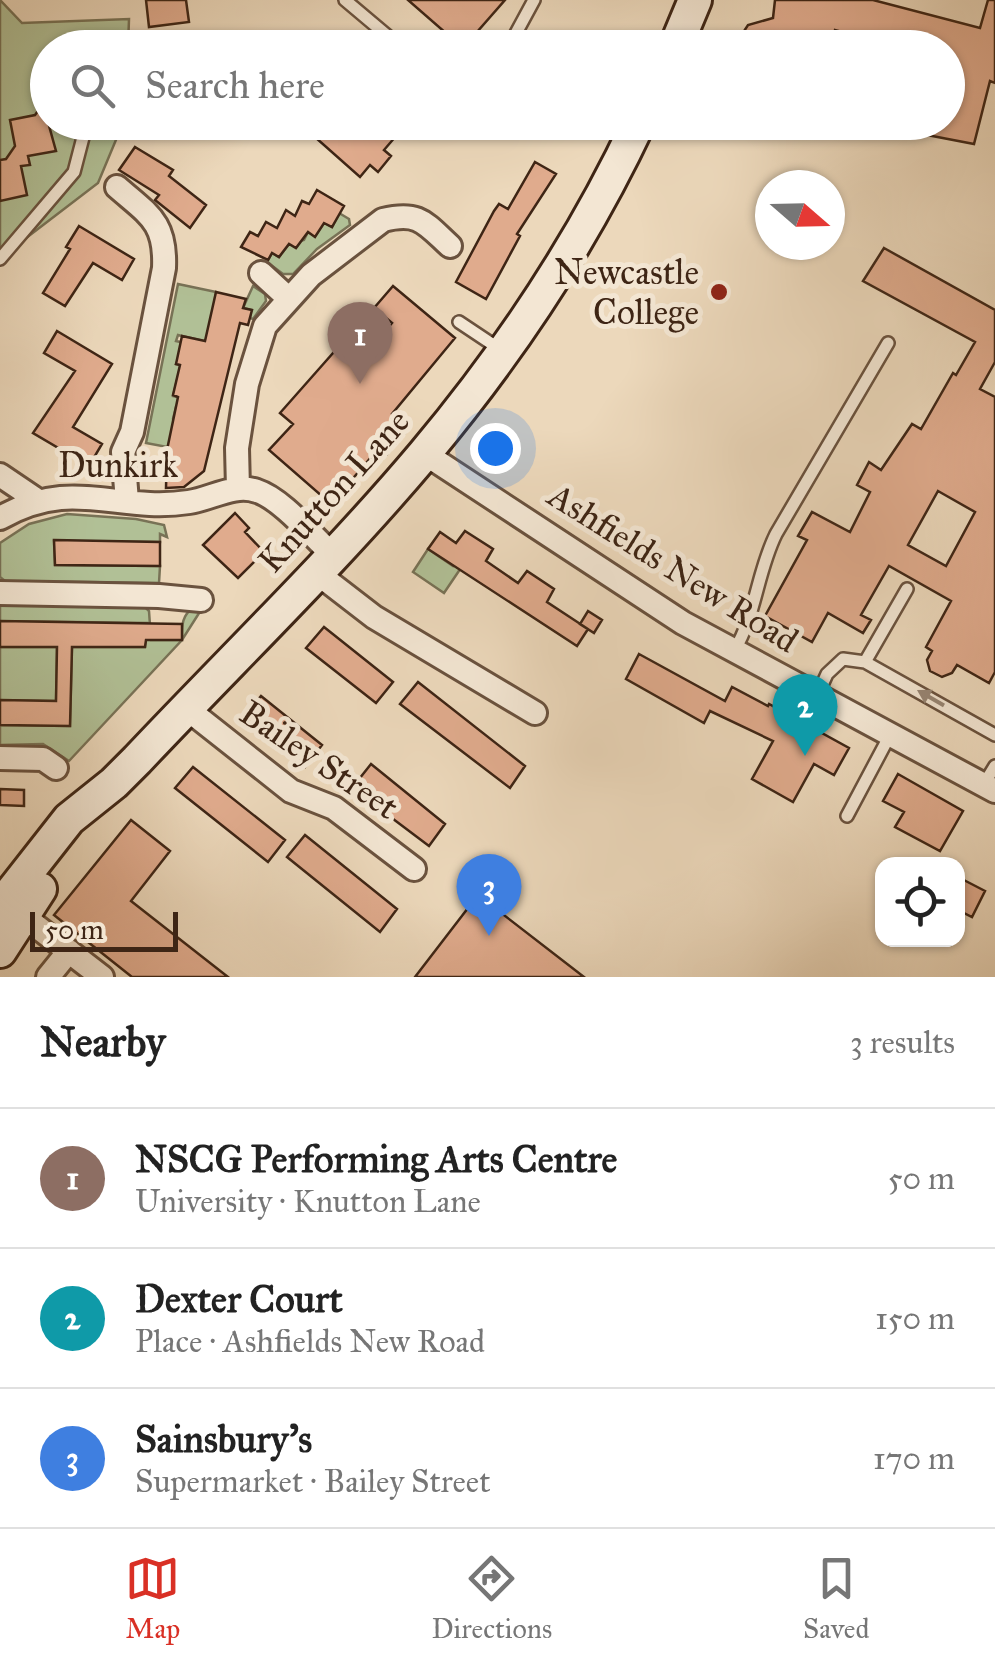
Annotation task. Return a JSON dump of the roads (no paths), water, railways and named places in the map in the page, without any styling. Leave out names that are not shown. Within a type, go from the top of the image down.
[{"type":"main road","points":[[682,30],[695,0]]},
{"type":"main road","name":"Knutton Lane","points":[[0,951],[9,908],[70,819],[114,783],[325,564],[424,453],[503,351],[580,232],[628,140]]},
{"type":"street","points":[[117,188],[152,218],[165,243],[164,268],[132,432],[123,452],[127,501]]},
{"type":"street","points":[[440,204],[419,217],[383,220],[311,275],[265,326],[257,346],[237,448],[238,490],[256,490],[270,498],[374,617],[536,714]]},
{"type":"street","points":[[419,217],[450,246]]},
{"type":"street","points":[[260,274],[288,297]]},
{"type":"street","name":"Ashfields New Road","points":[[424,453],[684,623],[890,736],[991,780]]},
{"type":"street","points":[[0,474],[36,500]]},
{"type":"street","name":"Dunkirk","points":[[0,518],[36,500],[71,496],[188,502],[238,490]]},
{"type":"street","points":[[0,592],[201,600]]},
{"type":"street","name":"Bailey Street","points":[[186,708],[291,791],[334,808],[414,869]]},
{"type":"street","points":[[0,758],[43,759],[56,768]]},
{"type":"street","points":[[9,908],[102,977]]},
{"type":"street","points":[[48,977],[69,950]]},
{"type":"lane","points":[[345,0],[381,30]]},
{"type":"lane","points":[[518,30],[534,0]]},
{"type":"lane","points":[[0,259],[74,172],[82,140]]},
{"type":"lane","points":[[459,322],[503,351]]},
{"type":"lane","points":[[734,650],[747,630],[764,558],[776,534],[888,343]]},
{"type":"lane","points":[[866,662],[907,590]]},
{"type":"lane","points":[[817,696],[827,674],[843,659],[866,662],[995,735]]},
{"type":"lane","points":[[846,816],[890,736]]},
{"type":"place","name":"Newcastle College","points":[[719,292]]},
{"type":"place","name":"NSCG Performing Arts Centre","points":[[360,384]]},
{"type":"place","name":"Dexter Court","points":[[805,756]]},
{"type":"place","name":"Sainsbury's","points":[[489,936]]}]
